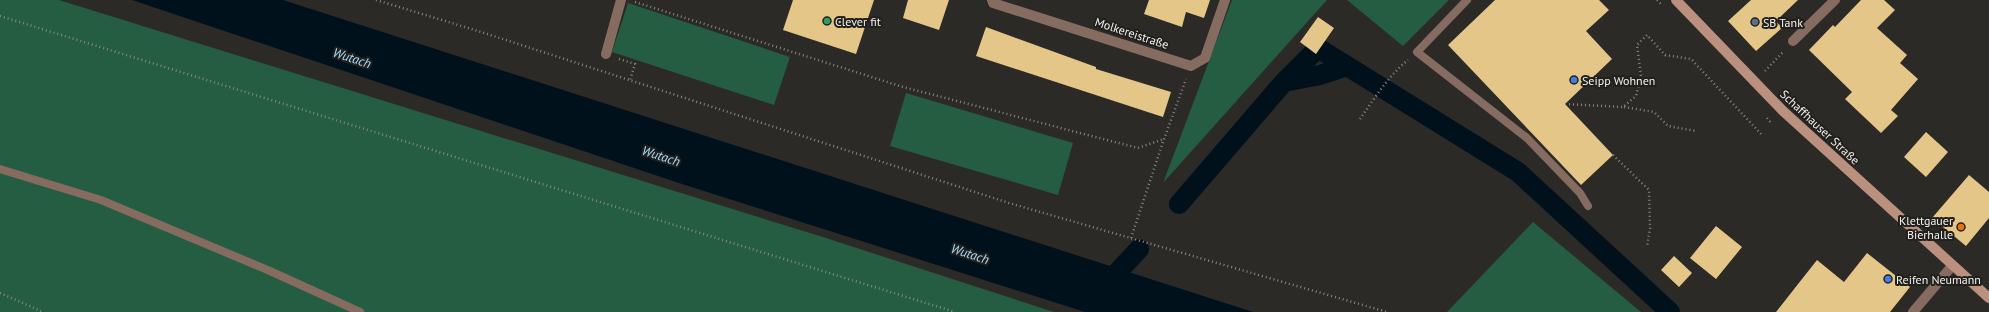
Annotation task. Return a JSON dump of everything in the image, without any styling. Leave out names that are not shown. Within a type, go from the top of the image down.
[{"type":"main road","name":"Schaffhauser Straße","points":[[1676,0],[1754,83],[1783,111],[1989,298]]},
{"type":"street","points":[[606,54],[621,0]]},
{"type":"street","name":"Molkereistraße","points":[[992,0],[993,3],[1191,66]]},
{"type":"street","points":[[1191,66],[1205,58],[1225,0]]},
{"type":"street","points":[[1793,41],[1835,0]]},
{"type":"street","points":[[1913,312],[1952,266]]},
{"type":"lane","points":[[1467,0],[1417,52],[1526,138],[1580,193],[1588,206]]},
{"type":"lane","points":[[0,169],[101,200],[270,271],[360,312]]},
{"type":"path","points":[[376,0],[630,80],[1009,203],[1387,312]]},
{"type":"path","points":[[629,0],[903,87],[1138,148],[1164,139]]},
{"type":"path","points":[[0,16],[955,312]]},
{"type":"path","points":[[1623,107],[1636,96],[1641,76],[1637,45],[1647,35],[1665,55],[1691,59],[1763,136]]},
{"type":"path","points":[[1754,83],[1793,41]]},
{"type":"path","points":[[606,54],[635,64],[630,80]]},
{"type":"path","points":[[1360,119],[1372,101],[1401,65]]},
{"type":"path","points":[[1131,238],[1164,139],[1191,66]]},
{"type":"path","points":[[1565,104],[1623,107],[1654,112],[1668,126],[1696,131]]},
{"type":"path","points":[[1613,155],[1649,190],[1650,228],[1647,247]]},
{"type":"path","points":[[0,292],[43,312]]},
{"type":"green space","points":[[0,0],[59,0],[826,238],[1054,312],[0,312]]},
{"type":"green space","points":[[1232,0],[1327,0],[1163,183]]},
{"type":"green space","points":[[1347,0],[1449,0],[1403,46]]},
{"type":"green space","points":[[628,3],[790,57],[774,105],[612,52]]},
{"type":"green space","points":[[906,93],[1073,143],[1058,195],[890,146]]},
{"type":"green space","points":[[1533,222],[1641,312],[1447,312]]},
{"type":"water","name":"Wutach","points":[[132,0],[283,0],[1253,312],[1085,312],[682,184]]},
{"type":"building","name":"Clever fit","points":[[793,0],[874,0],[856,54],[783,30]]},
{"type":"building","points":[[908,0],[949,0],[939,30],[903,18]]},
{"type":"building","points":[[1149,0],[1210,0],[1204,18],[1186,12],[1182,27],[1144,14]]},
{"type":"building","points":[[1495,0],[1599,0],[1609,10],[1586,31],[1612,59],[1565,104],[1613,155],[1581,185],[1448,45]]},
{"type":"building","points":[[1751,0],[1798,0],[1776,21],[1782,28],[1756,51],[1728,21]]},
{"type":"building","points":[[1861,0],[1884,0],[1895,10],[1877,28],[1907,55],[1900,63],[1918,79],[1891,110],[1898,116],[1881,133],[1845,99],[1852,92],[1809,50],[1833,25],[1835,27]]},
{"type":"building","points":[[1318,17],[1334,28],[1316,54],[1300,42]]},
{"type":"building","points":[[986,27],[1096,67],[1096,69],[1171,92],[1163,117],[976,56]]},
{"type":"building","points":[[1926,132],[1948,152],[1926,177],[1904,157]]},
{"type":"building","points":[[1969,175],[1989,192],[1989,218],[1966,246],[1932,218]]},
{"type":"building","points":[[1716,226],[1742,247],[1716,279],[1690,258]]},
{"type":"building","points":[[1867,253],[1910,287],[1890,312],[1776,312],[1817,260],[1844,282]]},
{"type":"building","points":[[1674,256],[1692,273],[1679,287],[1661,270]]},
{"type":"waterway","points":[[1284,82],[1318,48],[1347,66]]},
{"type":"waterway","points":[[1179,204],[1284,82],[1320,75],[1347,66],[1518,172],[1670,312]]},
{"type":"waterway","points":[[1101,290],[1139,249]]},
{"type":"place","name":"Clever fit","points":[[827,21]]},
{"type":"place","name":"SB Tank","points":[[1755,22]]},
{"type":"place","name":"Seipp Wohnen","points":[[1574,80]]},
{"type":"place","name":"Klettgauer Bierhalle","points":[[1961,227]]},
{"type":"place","name":"Reifen Neumann","points":[[1888,279]]}]
